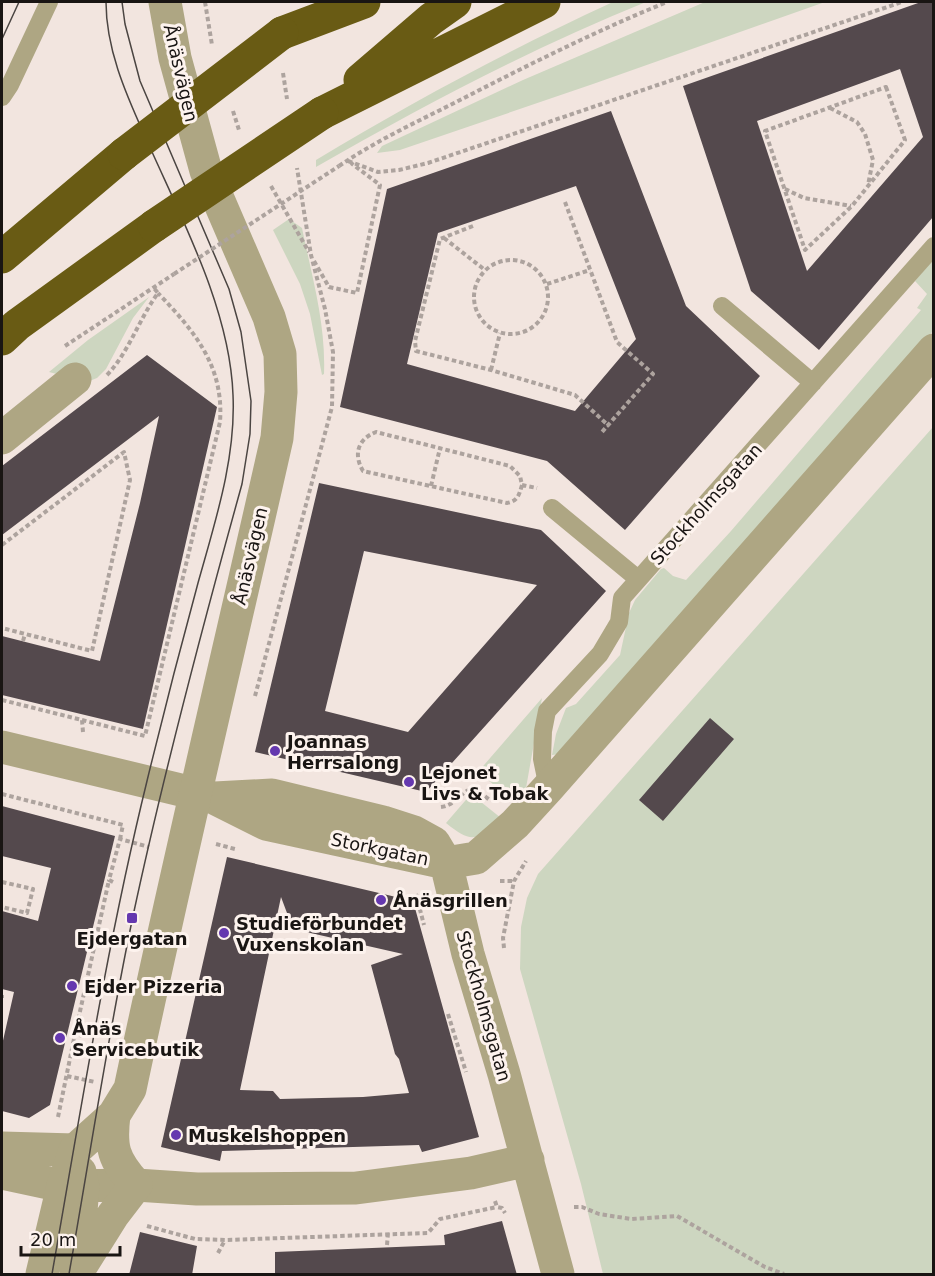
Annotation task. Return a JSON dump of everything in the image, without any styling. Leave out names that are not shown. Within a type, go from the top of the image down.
[{"type":"highway","points":[[2,257],[124,154],[282,33],[318,2]]},
{"type":"highway","points":[[282,33],[364,2]]},
{"type":"highway","points":[[2,339],[17,325],[154,226],[322,113],[431,19],[455,2]]},
{"type":"highway","points":[[322,113],[544,2]]},
{"type":"street","name":"Ånäsvägen","points":[[76,1275],[73,1187],[75,1150],[114,1115],[130,1089],[180,856],[205,797],[277,438],[281,392],[280,354],[269,317],[206,171],[175,58],[165,2]]},
{"type":"street","points":[[446,863],[476,858],[515,824],[933,350]]},
{"type":"street","points":[[2,438],[75,379]]},
{"type":"street","name":"Storkgatan","points":[[2,747],[205,797],[266,824],[446,863]]},
{"type":"street","name":"Stockholmsgatan","points":[[446,863],[468,954],[528,1160],[558,1275]]},
{"type":"street","name":"Ånäsvägen","points":[[76,1275],[113,1215],[136,1185],[122,1168],[113,1148],[114,1115]]},
{"type":"street","points":[[2,1148],[75,1150]]},
{"type":"street","points":[[2,1173],[73,1187],[136,1185],[197,1190],[356,1188],[471,1173],[528,1160]]},
{"type":"street","name":"Ånäsvägen","points":[[42,1275],[73,1187]]},
{"type":"lane","points":[[2,97],[10,85],[49,2]]},
{"type":"lane","name":"Stockholmsgatan","points":[[548,788],[542,759],[543,731],[547,711],[600,654],[619,622],[622,598],[933,246]]},
{"type":"lane","points":[[722,306],[813,383]]},
{"type":"lane","points":[[552,508],[638,579]]},
{"type":"path","points":[[205,2],[211,39]]},
{"type":"path","points":[[63,348],[348,160],[491,84],[568,46],[667,2]]},
{"type":"path","points":[[348,160],[378,172],[428,163],[902,2]]},
{"type":"path","points":[[886,87],[905,140],[867,187],[852,206],[805,250],[765,131],[886,87]]},
{"type":"path","points":[[829,108],[857,122],[865,134],[873,160],[867,187]]},
{"type":"path","points":[[310,255],[329,287],[357,293],[380,185],[348,160]]},
{"type":"path","points":[[785,189],[804,198],[852,206]]},
{"type":"path","points":[[565,202],[617,342],[653,374],[602,432]]},
{"type":"path","points":[[473,226],[440,239],[415,341],[416,351],[575,395],[609,426]]},
{"type":"path","points":[[444,238],[485,270]]},
{"type":"path","points":[[512,260],[527,264],[540,271],[547,285],[547,304],[543,315],[526,333],[509,336],[486,325],[474,298],[477,282],[485,270],[502,261],[512,260]]},
{"type":"path","points":[[547,285],[590,270]]},
{"type":"path","points":[[4,699],[145,736],[220,422],[222,405],[210,357],[179,316],[153,287]]},
{"type":"path","points":[[75,379],[88,384],[108,375],[118,363],[147,308],[158,293]]},
{"type":"path","points":[[491,370],[500,333]]},
{"type":"path","points":[[376,432],[510,466],[520,476],[522,485],[518,498],[507,503],[363,471],[357,456],[362,440],[376,432]]},
{"type":"path","points":[[431,486],[440,448]]},
{"type":"path","points":[[2,545],[124,452],[130,480],[92,651],[2,628]]},
{"type":"path","points":[[522,485],[553,491],[552,508]]},
{"type":"path","points":[[22,641],[25,634]]},
{"type":"path","points":[[82,720],[86,768]]},
{"type":"path","points":[[2,794],[123,825],[120,839]]},
{"type":"path","points":[[58,1118],[109,880]]},
{"type":"path","points":[[2,882],[33,889],[27,913],[2,907]]},
{"type":"path","points":[[75,1034],[83,1036]]},
{"type":"path","points":[[67,1076],[101,1083]]},
{"type":"path","points":[[145,1226],[195,1239],[225,1240],[428,1233],[440,1219],[497,1207]]},
{"type":"path","points":[[572,1208],[582,1207],[599,1214],[631,1219],[678,1216],[765,1267],[784,1275]]},
{"type":"path","points":[[387,1245],[388,1233]]},
{"type":"path","points":[[218,1252],[225,1240]]},
{"type":"green space","points":[[613,2],[646,2],[478,79],[316,167],[316,160],[425,97],[537,38]]},
{"type":"green space","points":[[705,2],[825,2],[400,150],[377,153],[382,146],[523,80]]},
{"type":"green space","points":[[289,219],[302,228],[314,283],[323,337],[324,374],[322,375],[310,314],[300,284],[273,230]]},
{"type":"green space","points":[[933,259],[933,331],[560,754],[552,755],[556,734],[566,708],[576,704],[620,655],[629,613],[635,600],[661,569],[664,568],[673,576],[686,580],[731,531],[921,310],[917,308],[927,294],[915,281]]},
{"type":"green space","points":[[149,297],[133,318],[106,369],[97,378],[87,382],[49,372],[88,340]]},
{"type":"green space","points":[[933,427],[933,1274],[603,1274],[581,1184],[520,969],[521,927],[527,898],[538,874]]},
{"type":"green space","points":[[542,698],[526,788],[516,799],[510,798],[478,772]]},
{"type":"green space","points":[[471,794],[501,818],[475,837],[463,835],[446,823]]},
{"type":"building","points":[[921,2],[933,2],[933,217],[819,350],[751,291],[683,86]],"holes":[[[900,69],[923,137],[807,271],[757,121]]]},
{"type":"building","points":[[611,111],[686,306],[760,376],[625,530],[547,461],[340,407],[387,189]],"holes":[[[576,186],[636,339],[575,411],[407,364],[438,233]]]},
{"type":"building","points":[[147,355],[217,407],[143,729],[2,695],[2,636],[100,661],[140,503],[159,416],[2,535],[2,466]]},
{"type":"building","points":[[319,483],[541,530],[606,591],[426,792],[255,752]],"holes":[[[364,551],[537,585],[408,732],[325,711]]]},
{"type":"building","points":[[710,718],[734,739],[663,821],[639,800]]},
{"type":"building","points":[[2,806],[115,836],[50,1105],[29,1118],[2,1111],[2,1045],[14,992],[2,989],[2,911],[38,921],[51,868],[2,856]]},
{"type":"building","points":[[227,857],[413,901],[479,1137],[422,1152],[419,1145],[222,1151],[220,1161],[161,1147]],"holes":[[[281,897],[293,929],[403,954],[371,965],[395,1054],[399,1059],[409,1093],[363,1097],[280,1099],[273,1091],[240,1090]]]},
{"type":"building","points":[[502,1221],[517,1275],[275,1275],[275,1252],[445,1245],[444,1235]]},
{"type":"building","points":[[140,1232],[197,1246],[192,1275],[129,1275]]},
{"type":"tram line","points":[[2,39],[19,2]]},
{"type":"tram line","points":[[52,1274],[119,904],[159,732],[223,490],[233,419],[230,362],[213,295],[118,70],[109,36],[106,2]]},
{"type":"tram line","points":[[69,1274],[107,1050],[133,916],[184,700],[242,484],[250,434],[251,401],[241,332],[229,289],[140,81],[125,24],[122,2]]},
{"type":"place","name":"Joannas Herrsalong","points":[[275,751]]},
{"type":"place","name":"Lejonet Livs & Tobak","points":[[409,782]]},
{"type":"place","name":"Ånäsgrillen","points":[[381,900]]},
{"type":"place","name":"Ejdergatan","points":[[132,918]]},
{"type":"place","name":"Studieförbundet Vuxenskolan","points":[[224,933]]},
{"type":"place","name":"Ejder Pizzeria","points":[[72,986]]},
{"type":"place","name":"Ånäs Servicebutik","points":[[60,1038]]},
{"type":"place","name":"Muskelshoppen","points":[[176,1135]]}]
